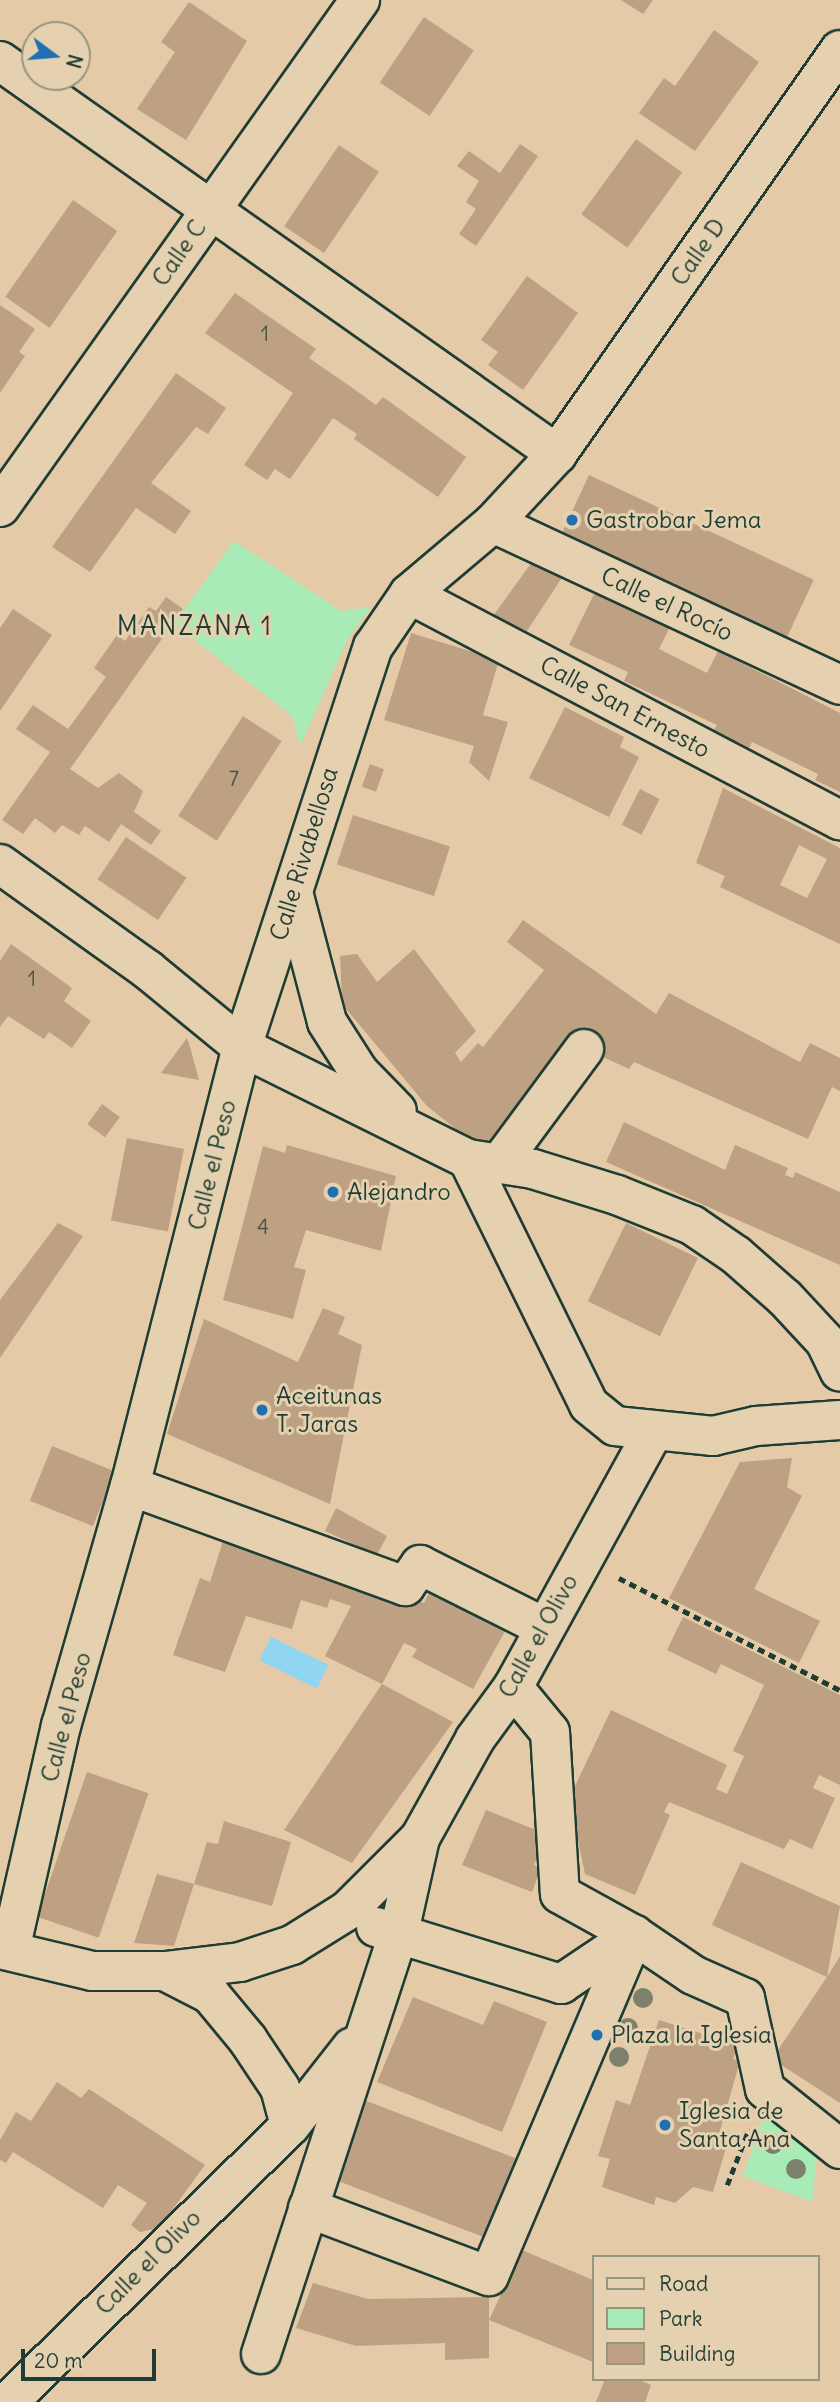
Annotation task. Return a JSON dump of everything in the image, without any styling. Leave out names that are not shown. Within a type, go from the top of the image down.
[{"type":"street","name":"Calle C","points":[[0,507],[360,0]]},
{"type":"street","name":"Calle D","points":[[557,454],[840,50]]},
{"type":"street","points":[[0,61],[211,207],[557,454]]},
{"type":"street","name":"Calle Rivabellosa","points":[[242,1047],[373,647],[409,594],[494,523],[557,454]]},
{"type":"street","name":"Calle el Rocío","points":[[494,523],[840,685]]},
{"type":"street","name":"Calle San Ernesto","points":[[409,594],[840,820]]},
{"type":"street","points":[[0,864],[148,971],[242,1047],[484,1161],[533,1169],[617,1195],[692,1225],[776,1289],[835,1345]]},
{"type":"street","points":[[293,892],[327,1023],[359,1072],[415,1130]]},
{"type":"street","name":"Calle el Peso","points":[[5,1949],[61,1726],[130,1486],[242,1047]]},
{"type":"street","points":[[484,1161],[583,1049]]},
{"type":"street","points":[[484,1161],[589,1405],[615,1426],[653,1432],[713,1436],[756,1426],[840,1420]]},
{"type":"street","name":"Calle el Olivo","points":[[261,2354],[399,1932],[420,1838],[475,1739],[513,1687],[653,1432]]},
{"type":"street","points":[[130,1486],[405,1586],[420,1565],[544,1627]]},
{"type":"street","points":[[513,1687],[550,1732],[560,1894],[634,1935],[693,1975],[745,1998],[765,2089],[840,2149]]},
{"type":"street","name":"Calle el Olivo","points":[[5,1949],[92,1971],[165,1971],[240,1962],[292,1945],[337,1917],[420,1838]]},
{"type":"street","points":[[337,1917],[399,1932],[561,1984],[634,1935]]},
{"type":"street","points":[[308,2208],[489,2276],[634,1935]]},
{"type":"street","points":[[165,1971],[209,1994],[248,2040],[280,2088],[290,2126]]},
{"type":"street","name":"Calle el Olivo","points":[[8,2402],[290,2126],[368,2026]]},
{"type":"path","points":[[582,1559],[840,1690]]},
{"type":"path","points":[[727,2185],[765,2089]]},
{"type":"green space","points":[[234,541],[341,611],[371,607],[348,638],[300,746],[292,716],[174,624]]},
{"type":"green space","points":[[767,2107],[818,2149],[812,2202],[743,2176]]},
{"type":"water","points":[[271,1637],[329,1665],[317,1688],[260,1660]]},
{"type":"building","points":[[621,0],[653,0],[643,14]]},
{"type":"building","points":[[189,2],[247,41],[186,140],[137,109],[175,52],[161,42]]},
{"type":"building","points":[[424,17],[474,51],[430,116],[380,82]]},
{"type":"building","points":[[714,30],[759,62],[695,151],[639,113],[664,78],[675,86]]},
{"type":"building","points":[[636,139],[682,173],[627,248],[581,214]]},
{"type":"building","points":[[520,144],[538,156],[476,246],[459,234],[476,209],[466,202],[479,181],[457,166],[469,151],[500,173]]},
{"type":"building","points":[[339,145],[379,172],[324,253],[284,226]]},
{"type":"building","points":[[73,200],[117,231],[50,328],[5,297]]},
{"type":"building","points":[[527,276],[578,313],[523,390],[488,365],[498,352],[481,340]]},
{"type":"building","points":[[235,293],[316,349],[309,358],[376,405],[383,397],[466,457],[438,497],[354,439],[357,434],[333,418],[290,479],[275,469],[267,480],[244,465],[293,393],[205,333]]},
{"type":"building","points":[[0,305],[35,329],[19,352],[25,356],[0,393]]},
{"type":"building","points":[[176,373],[226,408],[208,434],[196,427],[151,483],[191,511],[175,534],[136,508],[90,572],[52,547]]},
{"type":"building","points":[[589,475],[814,580],[787,637],[562,532]]},
{"type":"building","points":[[532,562],[563,576],[527,631],[493,616]]},
{"type":"building","points":[[595,592],[670,627],[659,649],[707,673],[718,651],[840,713],[840,792],[815,780],[818,774],[752,742],[749,748],[714,730],[717,725],[624,681],[628,672],[569,645]]},
{"type":"building","points":[[166,597],[183,609],[70,769],[98,788],[119,773],[143,791],[134,812],[161,831],[151,845],[121,824],[109,842],[85,826],[79,835],[62,825],[55,833],[35,818],[23,834],[2,820],[50,752],[16,729],[33,705],[68,729],[106,677],[94,668],[117,635],[125,641],[149,607],[156,611]]},
{"type":"building","points":[[13,609],[52,635],[0,711],[0,628]]},
{"type":"building","points":[[411,633],[499,660],[483,715],[508,722],[489,781],[469,762],[474,746],[384,720]]},
{"type":"building","points":[[565,707],[624,737],[620,747],[639,757],[609,817],[529,778]]},
{"type":"building","points":[[243,716],[282,741],[217,841],[178,816]]},
{"type":"building","points":[[370,764],[384,769],[376,792],[362,787]]},
{"type":"building","points":[[723,788],[840,848],[840,944],[720,887],[725,876],[696,863]],"holes":[[[799,845],[827,859],[807,898],[780,885]]]},
{"type":"building","points":[[640,789],[660,799],[641,835],[622,825]]},
{"type":"building","points":[[353,815],[450,847],[434,896],[337,864]]},
{"type":"building","points":[[126,837],[187,878],[158,920],[97,879]]},
{"type":"building","points":[[523,920],[656,1014],[669,993],[800,1062],[810,1043],[840,1058],[840,1091],[832,1087],[808,1139],[634,1062],[629,1069],[575,1044],[487,1154],[427,1106],[342,1004],[340,956],[357,954],[377,982],[414,949],[476,1031],[455,1053],[461,1062],[478,1043],[483,1047],[544,970],[507,942]]},
{"type":"building","points":[[11,944],[72,988],[64,1001],[91,1021],[72,1048],[49,1032],[44,1039],[8,1016],[0,1027],[0,961]]},
{"type":"building","points":[[187,1038],[190,1047],[199,1080],[161,1073]]},
{"type":"building","points":[[102,1104],[120,1117],[105,1137],[87,1124]]},
{"type":"building","points":[[624,1122],[725,1170],[735,1145],[788,1168],[785,1175],[793,1178],[795,1172],[840,1192],[840,1265],[606,1162]]},
{"type":"building","points":[[127,1138],[184,1149],[168,1232],[111,1220]]},
{"type":"building","points":[[287,1145],[396,1176],[381,1251],[306,1230],[294,1267],[306,1270],[293,1319],[223,1300],[263,1146],[285,1153]]},
{"type":"building","points":[[58,1223],[83,1236],[0,1358],[0,1300]]},
{"type":"building","points":[[626,1223],[698,1258],[660,1336],[588,1301]]},
{"type":"building","name":"Aceitunas T. Jaras","points":[[323,1308],[345,1317],[338,1334],[362,1345],[330,1504],[167,1434],[204,1319],[298,1362]]},
{"type":"building","points":[[52,1446],[115,1471],[93,1526],[30,1501]]},
{"type":"building","points":[[792,1458],[787,1487],[802,1496],[754,1589],[820,1621],[799,1663],[669,1598],[740,1462]]},
{"type":"building","points":[[336,1508],[387,1536],[377,1555],[325,1531]]},
{"type":"building","points":[[224,1538],[424,1603],[432,1586],[509,1624],[473,1689],[412,1657],[417,1649],[404,1643],[382,1684],[325,1656],[351,1606],[330,1599],[327,1608],[301,1600],[292,1629],[246,1616],[225,1672],[173,1655],[200,1578],[210,1582]]},
{"type":"building","points":[[683,1617],[840,1695],[840,1785],[819,1775],[813,1788],[835,1798],[812,1849],[790,1839],[784,1849],[669,1802],[664,1812],[670,1815],[635,1895],[585,1874],[569,1799],[611,1710],[727,1765],[716,1789],[727,1794],[744,1756],[733,1751],[764,1685],[721,1664],[716,1674],[667,1650]]},
{"type":"building","points":[[382,1684],[453,1722],[352,1863],[284,1830]]},
{"type":"building","points":[[87,1772],[148,1793],[99,1938],[37,1917]]},
{"type":"building","points":[[486,1810],[546,1834],[534,1865],[541,1868],[532,1892],[462,1865]]},
{"type":"building","points":[[224,1821],[291,1842],[272,1906],[194,1884],[207,1842],[218,1844]]},
{"type":"building","points":[[741,1862],[840,1906],[827,1977],[712,1925]]},
{"type":"building","points":[[157,1874],[194,1884],[174,1946],[134,1943]]},
{"type":"building","points":[[840,1956],[840,2103],[772,2059]]},
{"type":"building","points":[[413,1997],[483,2025],[494,2001],[547,2022],[502,2132],[377,2082]]},
{"type":"building","name":"Iglesia de Santa Ana","points":[[659,2020],[738,2045],[733,2059],[740,2061],[716,2145],[726,2148],[713,2192],[693,2187],[675,2203],[656,2197],[654,2205],[602,2187],[610,2159],[598,2156],[616,2100],[630,2105]]},
{"type":"building","points":[[57,2082],[81,2098],[89,2089],[205,2165],[159,2228],[140,2232],[131,2225],[147,2203],[118,2185],[103,2208],[13,2152],[6,2163],[0,2160],[0,2140],[16,2112],[31,2121]]},
{"type":"building","points":[[364,2100],[524,2161],[493,2241],[334,2179]]},
{"type":"building","points":[[522,2250],[592,2280],[592,2362],[489,2320]]},
{"type":"building","points":[[313,2283],[368,2299],[489,2297],[489,2358],[445,2360],[445,2343],[356,2346],[296,2328]]},
{"type":"building","points":[[604,2381],[642,2381],[651,2385],[645,2402],[596,2402]]},
{"type":"place","name":"Gastrobar Jema","points":[[572,520]]},
{"type":"place","name":"Alejandro","points":[[333,1192]]},
{"type":"place","name":"Aceitunas T. Jaras","points":[[262,1410]]},
{"type":"place","name":"Plaza la Iglesia","points":[[597,2035]]},
{"type":"place","name":"Iglesia de Santa Ana","points":[[665,2125]]},
{"type":"district","name":"MANZANA 1","points":[[195,626]]}]
